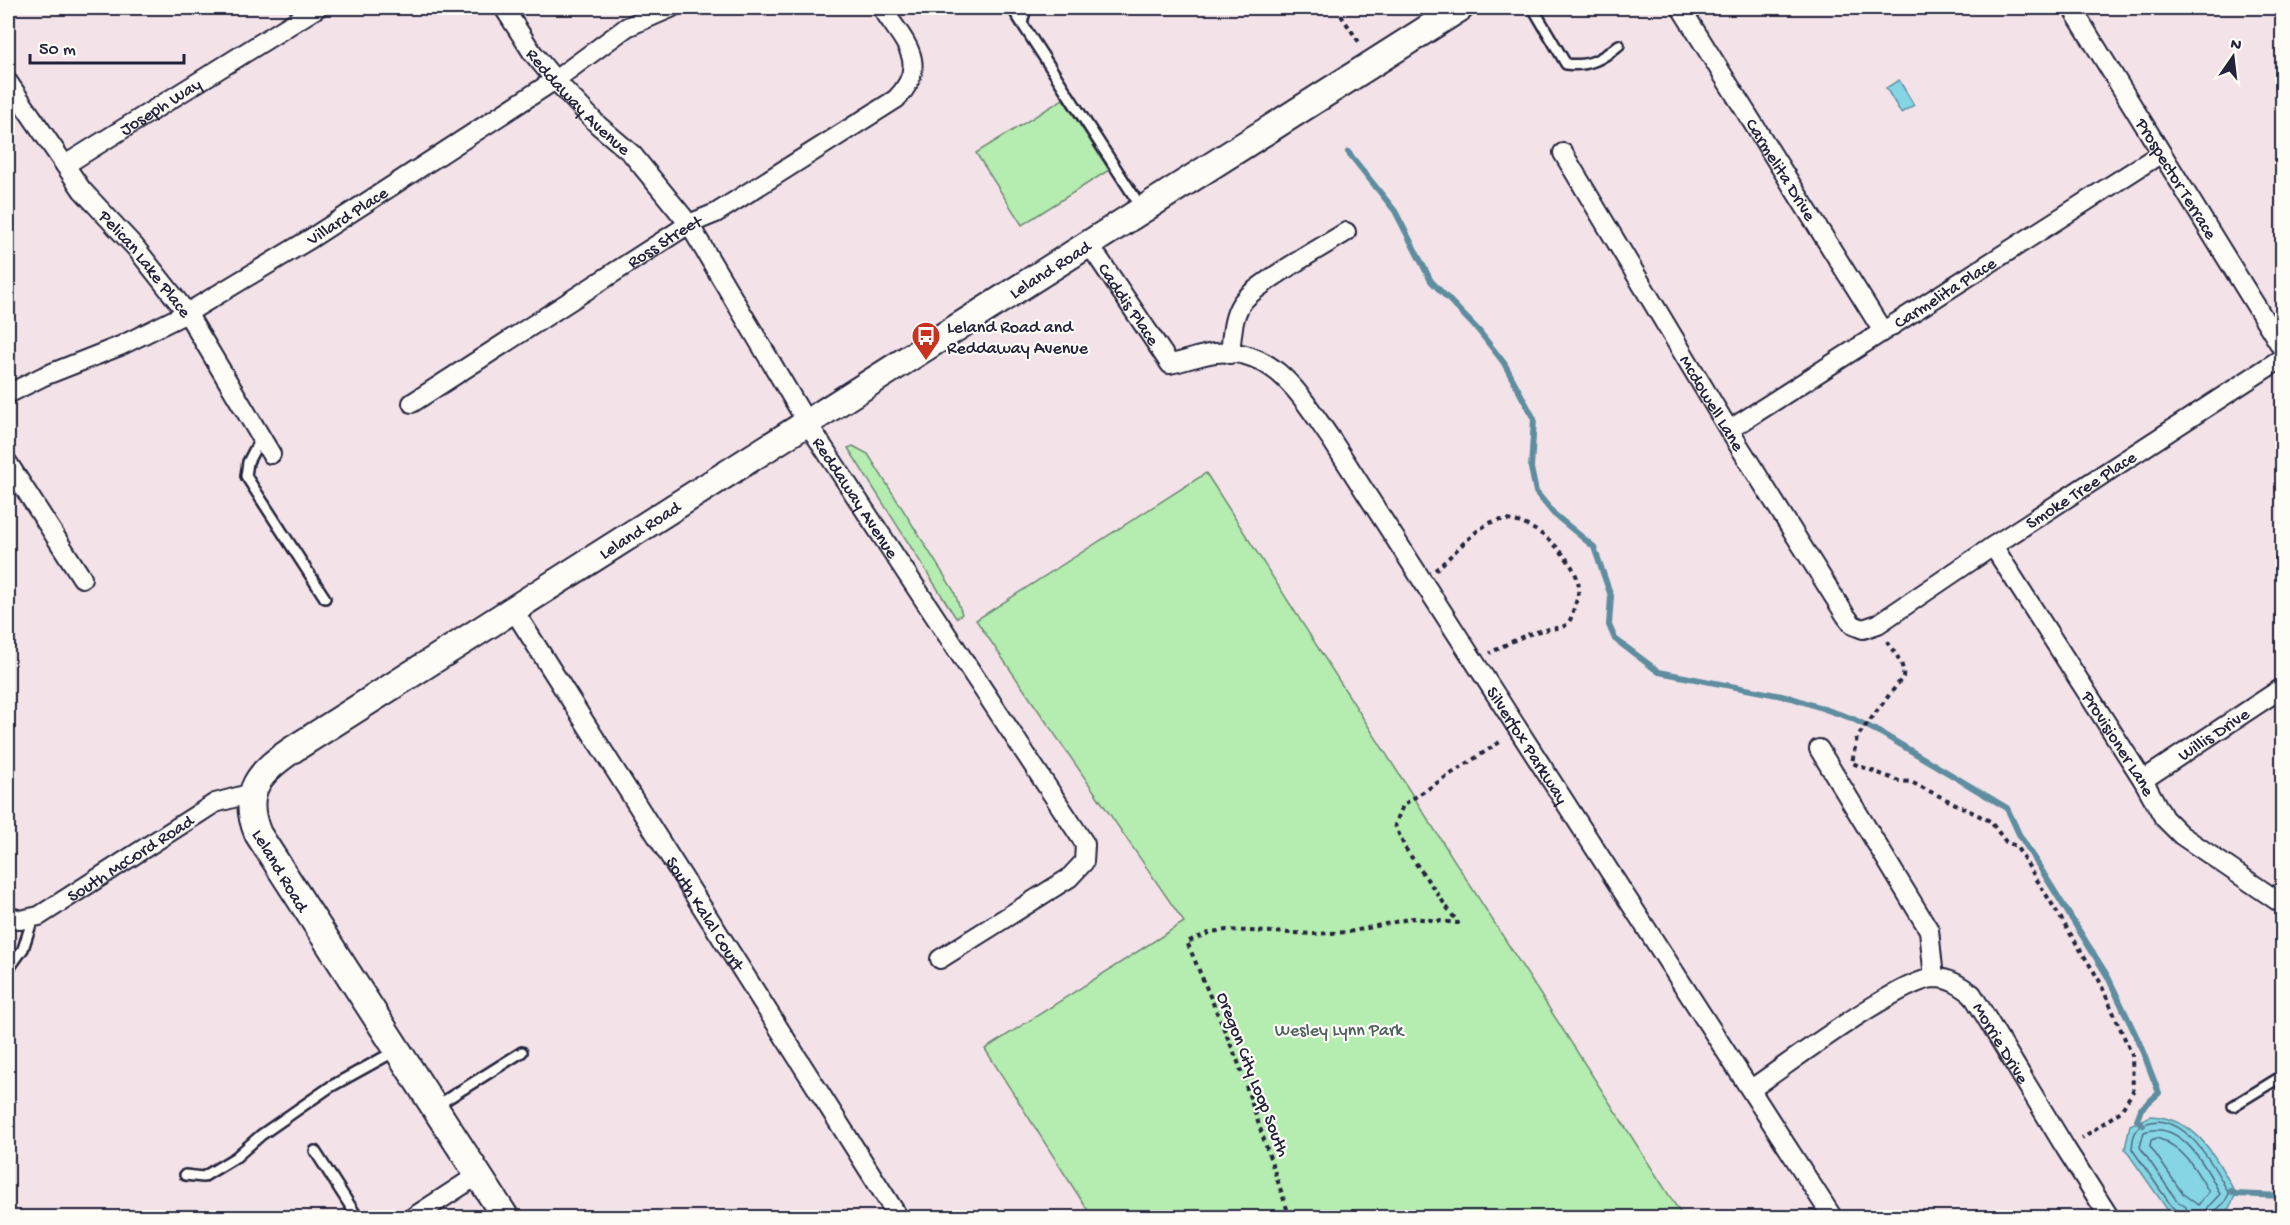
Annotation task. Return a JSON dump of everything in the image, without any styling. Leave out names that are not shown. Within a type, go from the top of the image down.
[{"type":"street","name":"Joseph Way","points":[[65,165],[317,8]]},
{"type":"street","name":"Reddaway Avenue","points":[[504,8],[532,52],[555,80],[598,125],[632,154],[689,224],[806,421],[1085,844],[1084,861],[1069,878],[940,959]]},
{"type":"street","name":"Villard Place","points":[[8,394],[44,376],[120,346],[187,313],[310,239],[555,80],[627,27],[671,8]]},
{"type":"street","name":"Ross Street","points":[[412,403],[689,224],[716,213],[896,99],[907,87],[913,75],[914,62],[909,50],[882,8]]},
{"type":"street","name":"Leland Road","points":[[506,1218],[265,847],[252,816],[252,793],[260,777],[273,762],[806,421],[1460,8]]},
{"type":"street","name":"Carmelita Drive","points":[[1681,8],[1882,330]]},
{"type":"street","name":"Prospector Terrace","points":[[2072,8],[2139,113],[2160,154],[2283,348]]},
{"type":"street","name":"Pelican Lake Place","points":[[8,82],[82,190],[135,248],[187,313],[271,454]]},
{"type":"street","name":"Mcdowell Lane","points":[[1563,153],[1729,430],[1846,616],[1853,625],[1863,629],[1878,624]]},
{"type":"street","name":"Carmelita Place","points":[[1729,430],[2160,154]]},
{"type":"street","points":[[1230,354],[1233,324],[1242,303],[1275,276],[1346,232]]},
{"type":"street","name":"Caddis Place","points":[[1089,244],[1170,364]]},
{"type":"street","name":"Silverfox Parkway","points":[[1170,364],[1216,353],[1248,355],[1274,367],[1288,378],[1331,438],[1833,1218]]},
{"type":"street","name":"Smoke Tree Place","points":[[1878,624],[1993,546],[2283,358]]},
{"type":"street","points":[[8,463],[82,578]]},
{"type":"street","name":"Provisioner Lane","points":[[1993,546],[2143,780],[2164,818],[2181,835],[2283,904]]},
{"type":"street","name":"South Kalal Court","points":[[513,609],[899,1218]]},
{"type":"street","name":"Willis Drive","points":[[2143,780],[2283,688]]},
{"type":"street","points":[[1751,1089],[1893,994],[1934,978],[1929,930],[1819,749]]},
{"type":"street","name":"South McCord Road","points":[[33,918],[50,910],[215,803],[252,793]]},
{"type":"street","points":[[8,916],[20,920],[33,918]]},
{"type":"street","name":"Morrie Drive","points":[[1934,978],[1949,980],[1972,994],[2110,1218]]},
{"type":"street","points":[[412,1218],[478,1175]]},
{"type":"lane","points":[[1012,8],[1143,210]]},
{"type":"lane","points":[[1022,22],[1026,8]]},
{"type":"lane","points":[[1533,8],[1566,64],[1582,66],[1602,59],[1619,45]]},
{"type":"lane","points":[[261,436],[248,462],[246,476],[324,598]]},
{"type":"lane","points":[[8,970],[23,949],[33,918]]},
{"type":"lane","points":[[185,1176],[203,1177],[228,1162],[330,1087],[397,1050]]},
{"type":"lane","points":[[434,1108],[522,1052]]},
{"type":"lane","points":[[2233,1106],[2283,1076]]},
{"type":"lane","points":[[315,1151],[358,1218]]},
{"type":"path","points":[[1336,8],[1373,63]]},
{"type":"path","points":[[1422,580],[1484,527],[1496,521],[1514,521],[1528,525],[1558,549],[1571,568],[1578,581],[1578,594],[1569,622],[1564,627],[1540,631],[1475,661]]},
{"type":"path","points":[[1878,624],[1904,670],[1899,685],[1878,708],[1857,737],[1852,763],[1899,781],[1911,782],[1990,821],[2006,842],[2016,846],[2099,980],[2133,1055],[2133,1091],[2121,1111],[2082,1138]]},
{"type":"path","name":"Oregon City Loop South","points":[[1290,1218],[1238,1062],[1187,942],[1211,932],[1227,930],[1315,934],[1349,932],[1413,918],[1458,922],[1405,848],[1395,825],[1399,810],[1414,797],[1519,730]]},
{"type":"green space","points":[[1063,99],[1109,170],[1022,225],[976,153]]},
{"type":"green space","points":[[853,446],[868,454],[954,591],[962,614],[956,618],[848,448]]},
{"type":"green space","name":"Wesley Lynn Park","points":[[1206,473],[1683,1217],[1092,1217],[985,1049],[1184,922],[976,620]]},
{"type":"water","points":[[1899,80],[1914,105],[1901,113],[1886,88]]},
{"type":"water","points":[[2151,1116],[2182,1124],[2204,1142],[2236,1194],[2229,1208],[2218,1216],[2181,1217],[2169,1212],[2125,1149],[2130,1125]]},
{"type":"waterway","points":[[1348,152],[1395,211],[1431,281],[1479,331],[1504,363],[1534,419],[1531,468],[1536,492],[1554,514],[1594,547],[1611,596],[1609,625],[1615,639],[1659,672],[1792,698],[1851,718],[1881,733],[2007,808],[2019,834],[2108,977],[2139,1042],[2159,1093],[2141,1109],[2137,1120],[2143,1125]]},
{"type":"waterway","points":[[2231,1191],[2236,1194],[2282,1196]]},
{"type":"place","name":"Leland Road and Reddaway Avenue","points":[[926,362]]}]
